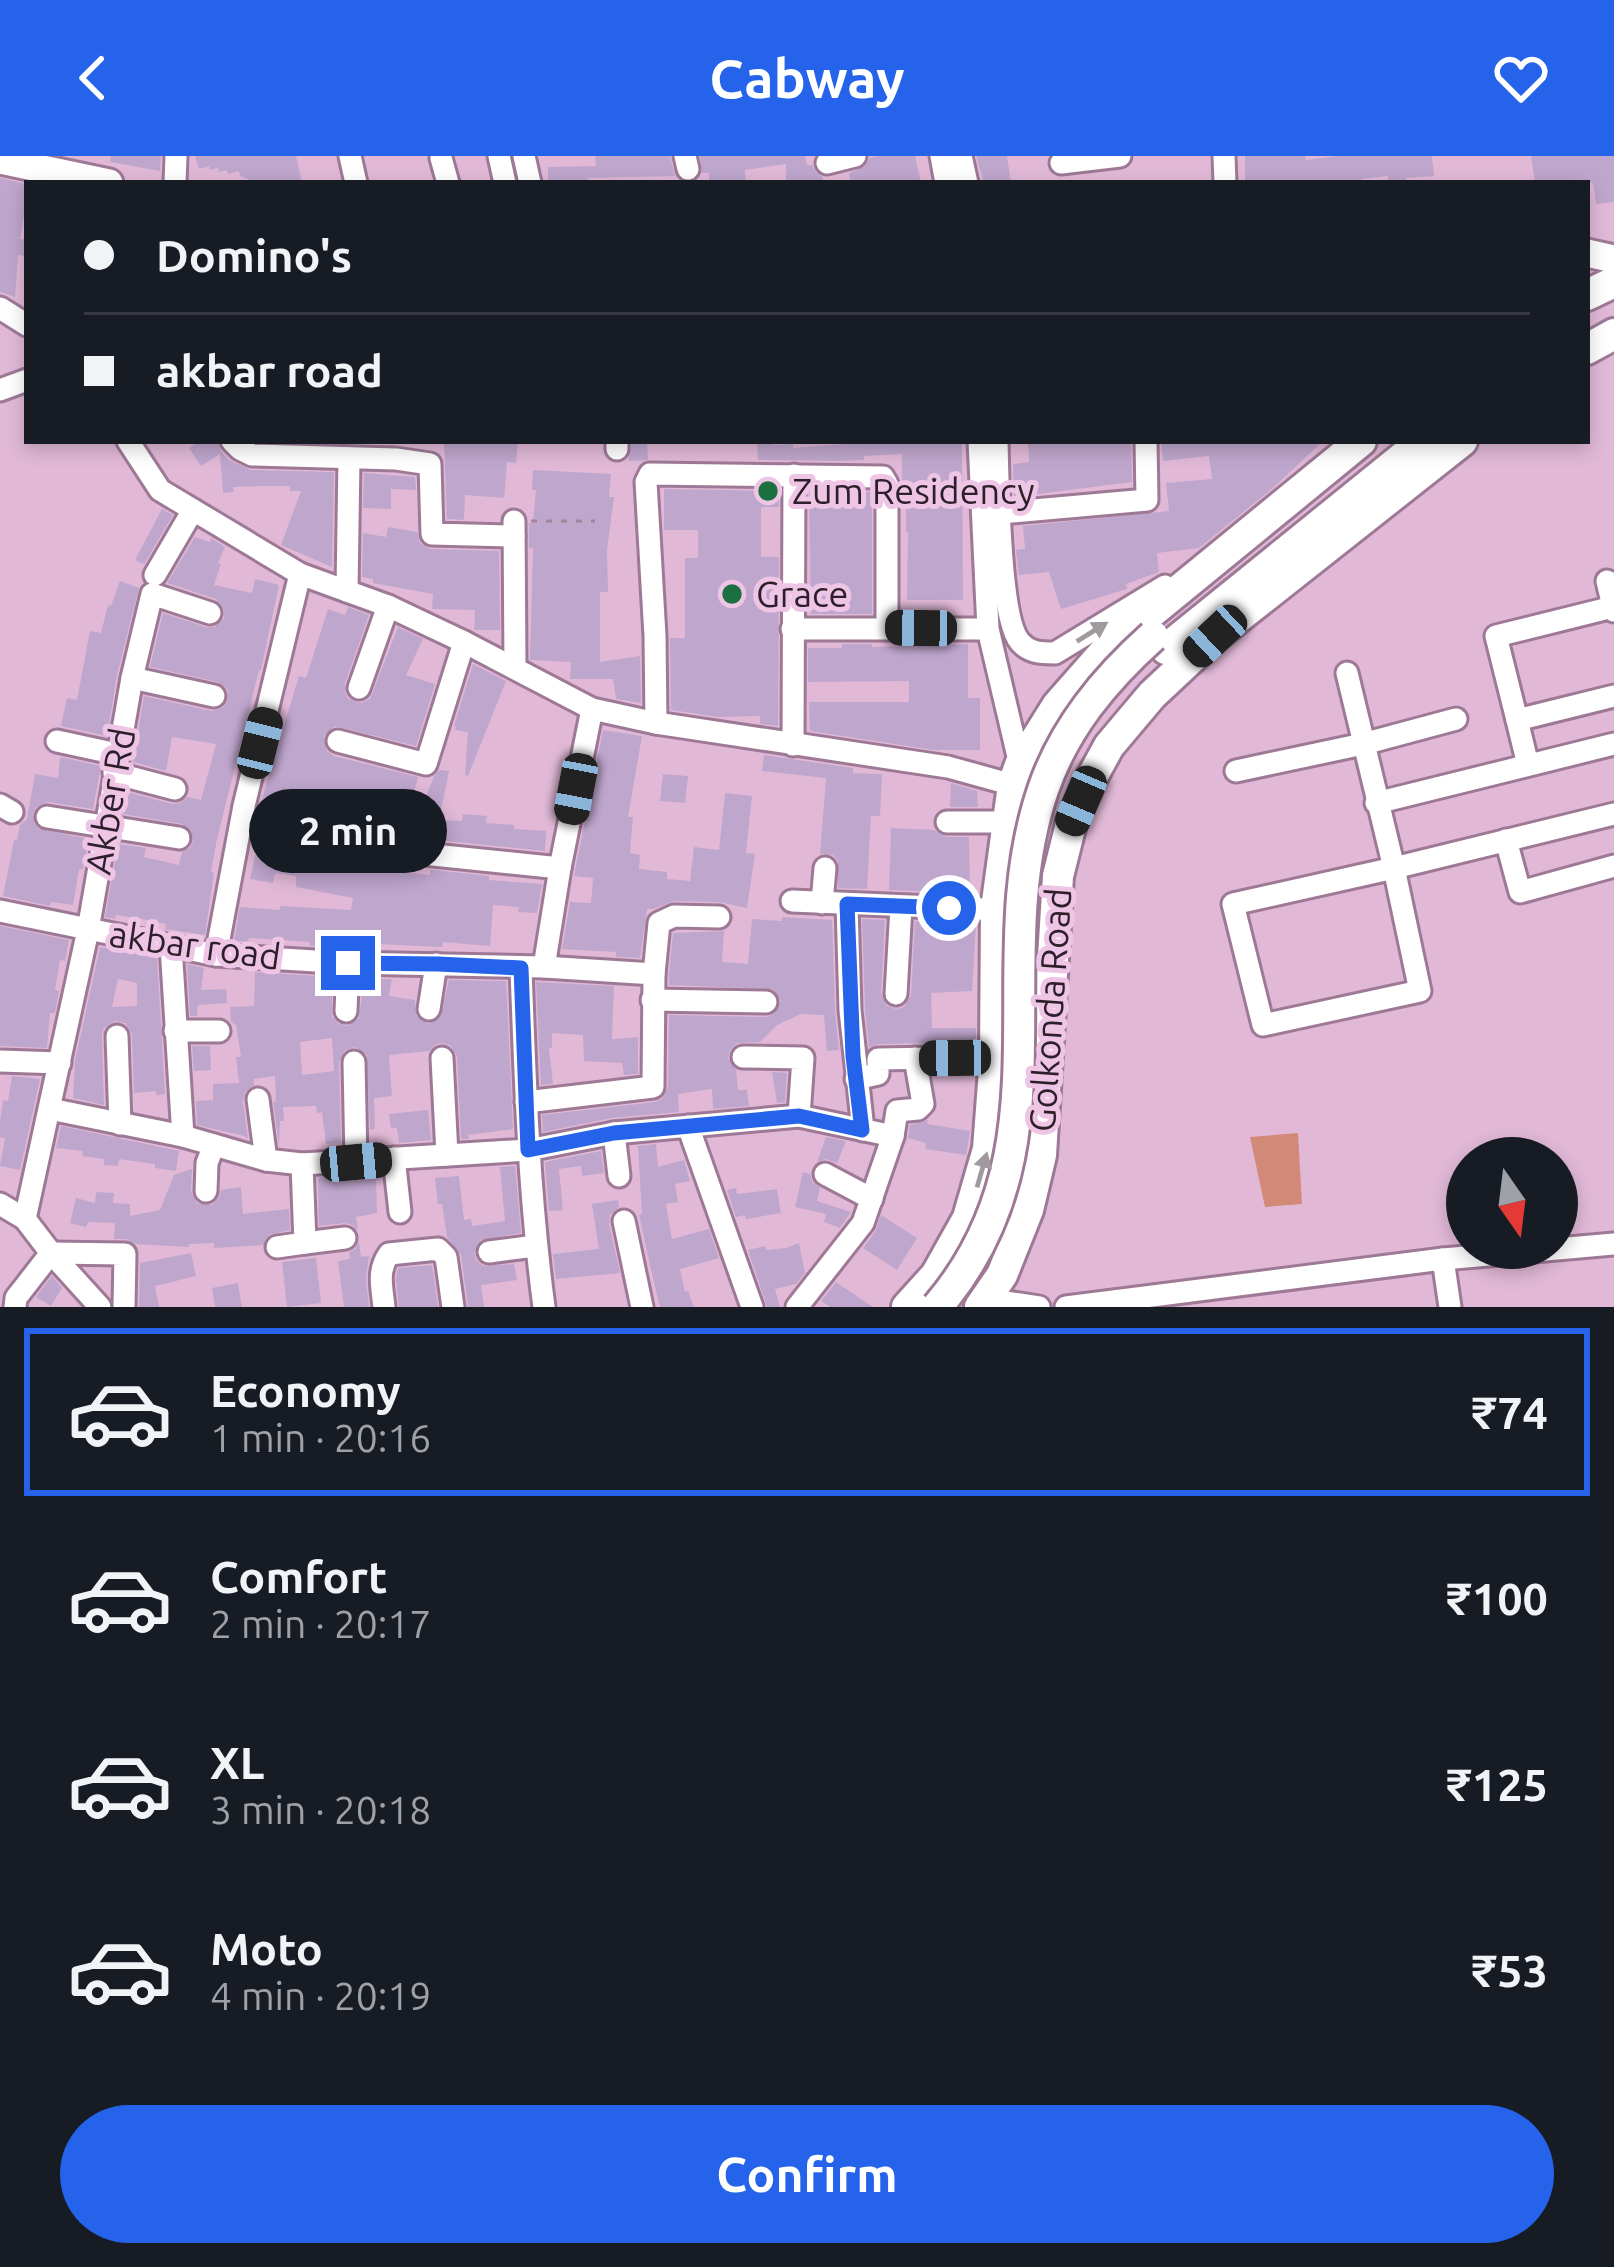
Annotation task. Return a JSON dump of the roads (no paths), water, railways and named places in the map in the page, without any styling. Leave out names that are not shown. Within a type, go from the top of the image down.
[{"type":"highway","name":"Golkonda Road","points":[[907,1307],[936,1275],[968,1218],[988,1149],[995,1057],[990,909],[1016,775],[1057,706],[1108,648],[1357,444]]},
{"type":"highway","points":[[937,1307],[989,1226],[1010,1161],[1018,1086],[1026,860],[1044,786],[1060,751],[1090,702],[1127,660],[1392,444]]},
{"type":"highway","points":[[976,1304],[1028,1165],[1036,1086],[1044,862],[1050,825],[1075,759],[1117,698],[1166,650],[1419,444]]},
{"type":"highway","name":"Golkonda Road","points":[[976,1304],[1002,1275],[1028,1210],[1041,1155],[1058,876],[1071,824],[1109,746],[1152,695],[1215,636],[1458,444]]},
{"type":"highway","points":[[990,909],[1054,926]]},
{"type":"main road","points":[[0,160],[96,180]]},
{"type":"street","points":[[828,167],[855,156]]},
{"type":"street","points":[[1072,160],[1120,156]]},
{"type":"street","points":[[130,444],[160,490],[300,574],[388,606],[592,709],[793,746],[1016,775],[988,629],[979,444]]},
{"type":"street","points":[[236,444],[246,453],[262,448],[349,458],[397,450],[432,466],[431,534],[514,529],[515,668]]},
{"type":"street","points":[[997,444],[1001,550],[1011,623],[1018,641],[1036,653],[1055,653],[1170,583],[1200,573]]},
{"type":"street","points":[[1000,513],[1147,500],[1146,444]]},
{"type":"street","points":[[346,591],[349,458]]},
{"type":"street","points":[[656,723],[646,477],[650,474],[883,477],[887,628]]},
{"type":"street","points":[[793,746],[794,475]]},
{"type":"street","name":"Akber Rd","points":[[25,1220],[88,930],[131,678],[154,584],[194,510]]},
{"type":"street","points":[[216,956],[244,806],[300,574]]},
{"type":"street","points":[[1528,765],[1496,636],[1614,609],[1607,581]]},
{"type":"street","points":[[154,584],[210,613]]},
{"type":"street","points":[[359,688],[388,606]]},
{"type":"street","points":[[792,629],[988,629]]},
{"type":"street","points":[[338,741],[426,764],[464,642]]},
{"type":"street","points":[[1347,673],[1394,868],[1420,991],[1263,1025],[1233,904],[1394,868],[1611,814],[1614,841]]},
{"type":"street","points":[[131,678],[214,696]]},
{"type":"street","points":[[1517,720],[1614,696]]},
{"type":"street","points":[[544,968],[592,709]]},
{"type":"street","points":[[1236,771],[1456,718]]},
{"type":"street","points":[[57,741],[175,789]]},
{"type":"street","points":[[1376,803],[1614,744]]},
{"type":"street","points":[[47,817],[179,838]]},
{"type":"street","points":[[947,822],[1008,822]]},
{"type":"street","points":[[1506,840],[1520,892],[1614,866]]},
{"type":"street","points":[[316,844],[560,868]]},
{"type":"street","points":[[822,903],[825,868]]},
{"type":"street","points":[[792,901],[990,909]]},
{"type":"street","points":[[847,904],[850,1010],[862,1130]]},
{"type":"street","points":[[896,994],[901,907]]},
{"type":"street","name":"akbar road","points":[[0,911],[216,956],[654,974]]},
{"type":"street","points":[[526,1102],[653,1087],[652,1000],[659,923],[674,916],[719,917]]},
{"type":"street","points":[[171,946],[183,1136]]},
{"type":"street","points":[[346,1011],[348,963]]},
{"type":"street","points":[[429,1009],[436,964]]},
{"type":"street","points":[[521,968],[528,1150],[544,1307]]},
{"type":"street","points":[[652,1000],[766,1002]]},
{"type":"street","points":[[175,1031],[219,1031]]},
{"type":"street","points":[[117,1036],[120,1124]]},
{"type":"street","points":[[743,1057],[802,1058],[799,1116]]},
{"type":"street","points":[[856,1079],[878,1074],[878,1059],[995,1057]]},
{"type":"street","points":[[442,1058],[447,1155]]},
{"type":"street","points":[[797,1307],[862,1222],[893,1136],[897,1111],[923,1104],[915,1058]]},
{"type":"street","points":[[0,1061],[60,1064]]},
{"type":"street","points":[[354,1062],[356,1162]]},
{"type":"street","points":[[258,1100],[266,1160]]},
{"type":"street","points":[[50,1108],[183,1136],[266,1160],[302,1164],[528,1150],[614,1133],[799,1116],[893,1136]]},
{"type":"street","points":[[688,1126],[752,1307]]},
{"type":"street","points":[[614,1133],[619,1176]]},
{"type":"street","points":[[206,1191],[207,1163],[214,1145]]},
{"type":"street","points":[[394,1158],[400,1212]]},
{"type":"street","points":[[302,1164],[305,1243]]},
{"type":"street","points":[[825,1174],[872,1199]]},
{"type":"street","points":[[0,1204],[25,1220],[100,1307]]},
{"type":"street","points":[[625,1221],[642,1307]]},
{"type":"street","points":[[277,1246],[345,1238]]},
{"type":"street","points":[[1066,1307],[1443,1259],[1614,1244]]},
{"type":"street","points":[[489,1252],[535,1246]]},
{"type":"street","points":[[384,1307],[380,1275],[388,1253],[428,1248],[446,1257],[453,1307]]},
{"type":"street","points":[[15,1307],[16,1298],[51,1253]]},
{"type":"street","points":[[51,1253],[124,1254],[124,1307]]},
{"type":"street","points":[[1443,1259],[1450,1307]]},
{"type":"street","points":[[976,1304],[1040,1307]]},
{"type":"place","name":"Zum Residency","points":[[768,491]]},
{"type":"place","name":"Grace","points":[[732,594]]}]
